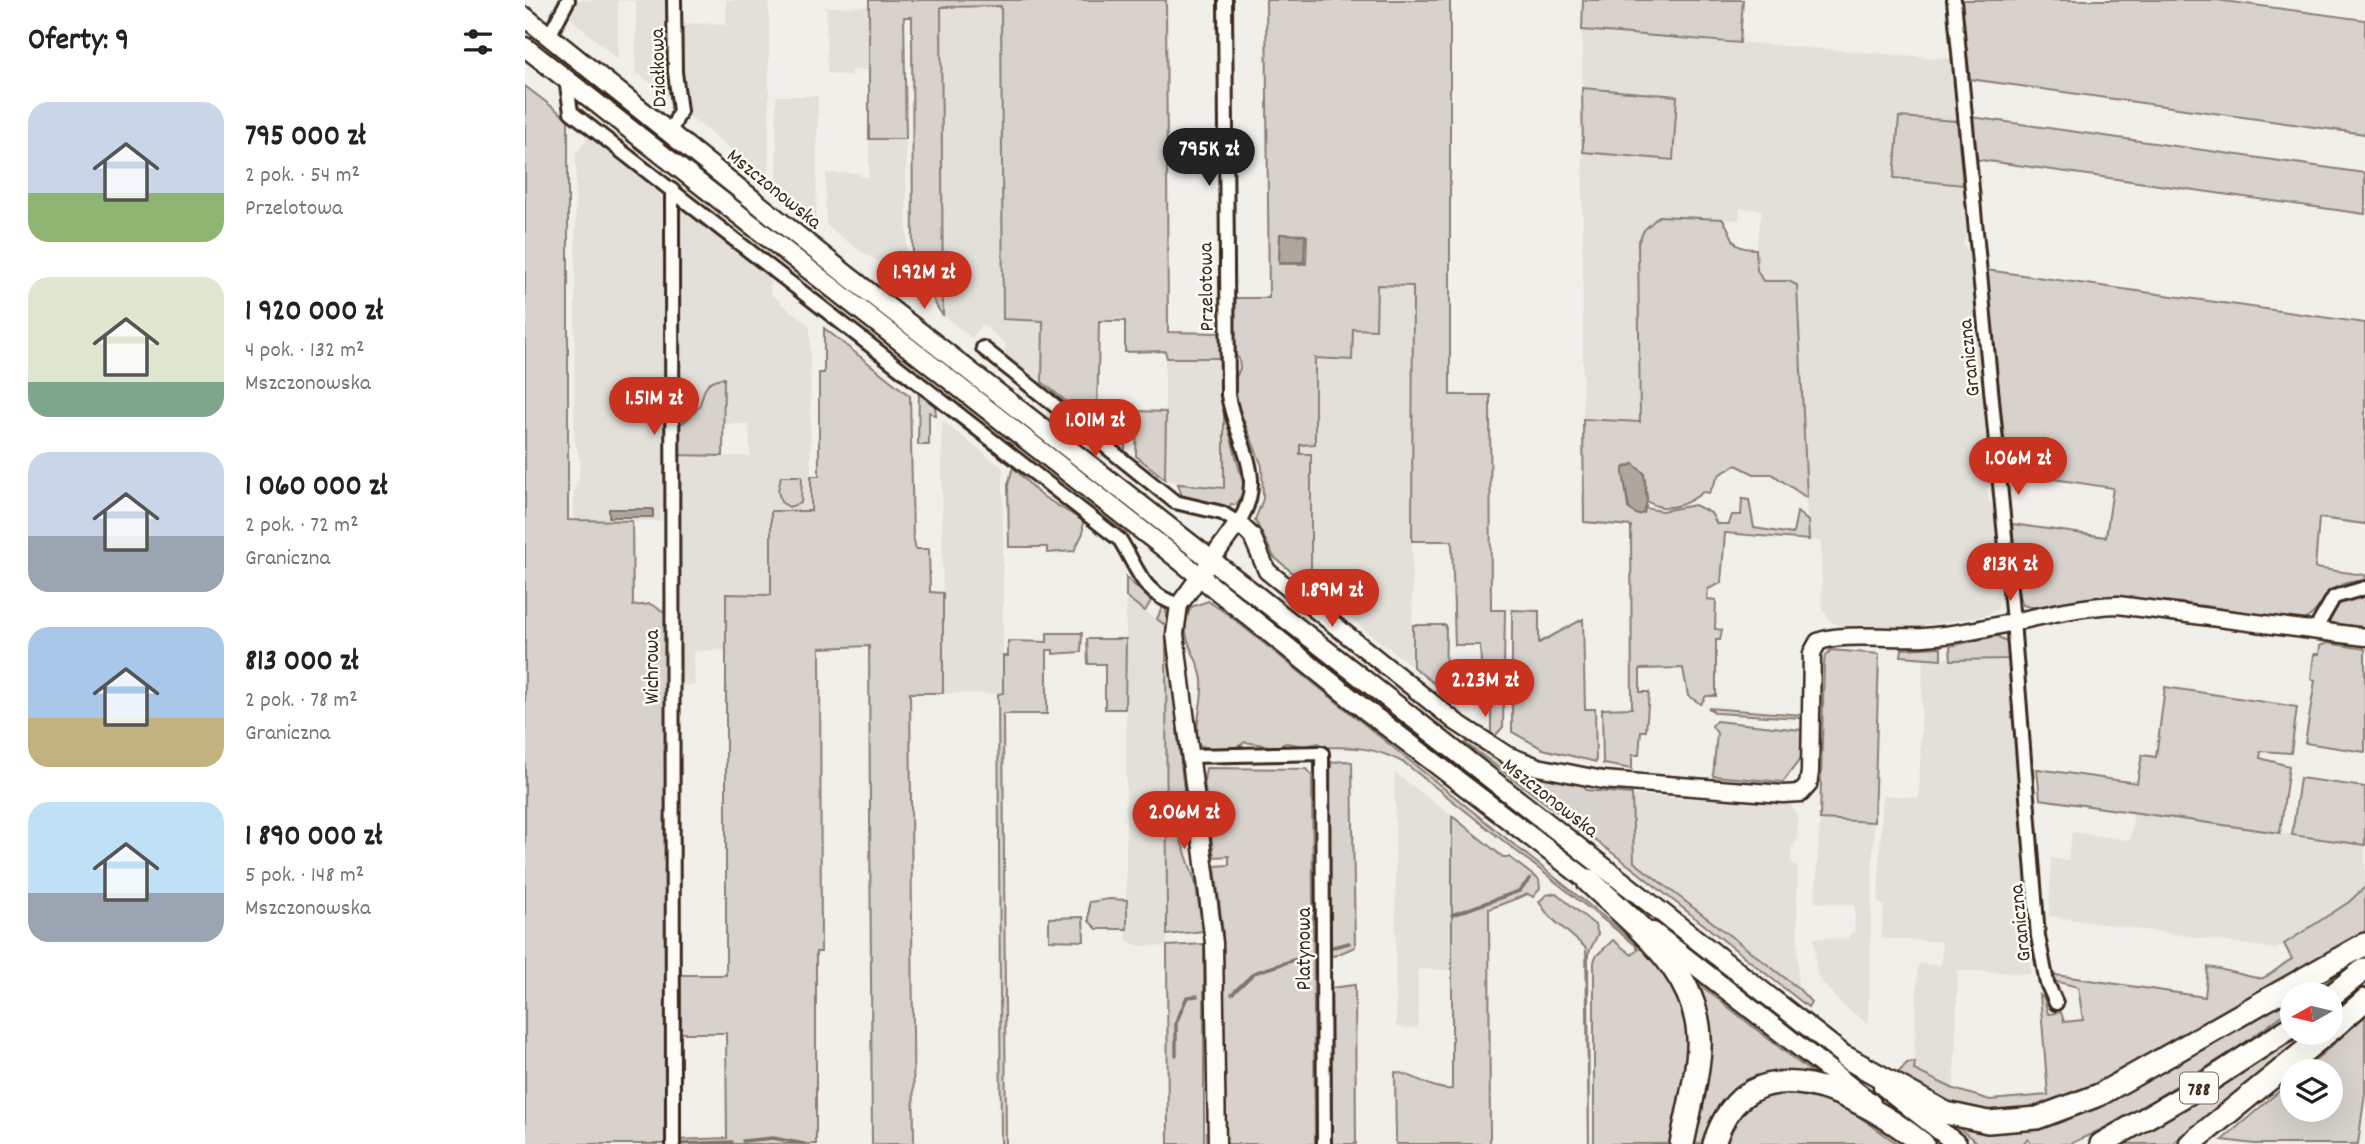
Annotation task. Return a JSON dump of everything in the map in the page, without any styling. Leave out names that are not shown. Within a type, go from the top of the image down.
[{"type":"highway","points":[[1589,881],[1665,954],[1679,973],[1692,1000],[1699,1047],[1682,1144]]},
{"type":"main road","name":"Mszczonowska","points":[[525,17],[1056,440],[1211,558],[1957,1144]]},
{"type":"main road","name":"Mszczonowska","points":[[525,47],[1915,1138]]},
{"type":"main road","points":[[1847,1058],[1946,1113],[1988,1122],[2038,1118],[2099,1095],[2365,944]]},
{"type":"main road","points":[[2343,986],[2365,969]]},
{"type":"main road","name":"788","points":[[2343,1019],[2365,1000]]},
{"type":"main road","name":"788","points":[[2101,1144],[2199,1088],[2280,1035]]},
{"type":"main road","name":"788","points":[[2190,1144],[2313,1045]]},
{"type":"main road","points":[[1714,1144],[1724,1119],[1735,1104],[1760,1088],[1788,1081],[1805,1082],[1831,1089],[1915,1138]]},
{"type":"street","points":[[549,36],[568,0]]},
{"type":"street","name":"Działkowa","points":[[670,133],[680,111],[675,72],[674,0]]},
{"type":"street","name":"Przelotowa","points":[[1179,605],[1238,523],[1253,489],[1252,475],[1232,416],[1228,395],[1225,0]]},
{"type":"street","name":"Graniczna","points":[[1954,0],[2013,621],[2038,936],[2047,983],[2056,1003]]},
{"type":"street","points":[[566,79],[571,112],[1120,540],[1144,585],[1164,600],[1179,605],[1175,641],[1216,969],[1217,1144]]},
{"type":"street","name":"Wichrowa","points":[[672,190],[673,1144]]},
{"type":"street","points":[[983,348],[1175,502],[1222,513],[1238,523],[1252,536],[1267,571],[1456,722],[1507,755],[1538,767],[1603,780],[1783,794],[1801,793],[1808,785],[1810,772],[1812,653],[1818,642],[1833,637],[1905,639],[1956,635],[2079,606],[2119,605],[2365,637]]},
{"type":"street","points":[[2315,630],[2334,597],[2365,588]]},
{"type":"street","name":"Platynowa","points":[[1191,756],[1322,753],[1324,1144]]},
{"type":"shaded area","points":[[575,0],[670,0],[671,83],[668,96],[636,72],[636,1],[618,1],[618,59],[571,19]]},
{"type":"shaded area","points":[[726,0],[769,0],[769,180],[684,112],[684,86],[679,78],[678,23],[726,24]]},
{"type":"shaded area","points":[[869,0],[1166,0],[1168,332],[1220,333],[1224,358],[1167,358],[1165,351],[1125,352],[1125,321],[1099,321],[1097,426],[1042,382],[1043,321],[1003,319],[1001,6],[941,7],[943,315],[929,287],[913,269],[912,17],[904,17],[906,139],[869,139]]},
{"type":"shaded area","points":[[1266,0],[1450,0],[1450,395],[1490,395],[1491,610],[1505,610],[1503,727],[1495,736],[1491,734],[1491,698],[1483,698],[1480,645],[1455,645],[1452,541],[1412,541],[1413,286],[1377,285],[1376,330],[1353,329],[1352,360],[1315,358],[1315,444],[1300,445],[1300,454],[1311,454],[1311,588],[1274,557],[1255,520],[1263,499],[1262,466],[1231,389],[1240,368],[1239,359],[1231,350],[1230,298],[1269,298]],"holes":[[[1280,234],[1307,236],[1306,264],[1279,264]]]},
{"type":"shaded area","points":[[1583,0],[1743,0],[1740,43],[1582,30]]},
{"type":"shaded area","points":[[1960,0],[2217,0],[2365,20],[2365,134],[1970,79]]},
{"type":"shaded area","points":[[1002,5],[1003,319],[1043,320],[1042,382],[1005,355],[1005,343],[982,324],[972,338],[943,315],[941,7]]},
{"type":"shaded area","points":[[869,6],[869,70],[851,70],[851,76],[827,73],[826,7]]},
{"type":"shaded area","points":[[1582,30],[1951,59],[1967,232],[1963,244],[1969,254],[1980,372],[1975,379],[1976,390],[1982,394],[1991,484],[1987,490],[1989,502],[1994,506],[2001,581],[1998,609],[1983,616],[1902,629],[1843,627],[1830,621],[1822,608],[1821,541],[1809,540],[1803,473],[1799,292],[1797,285],[1788,281],[1764,281],[1759,276],[1756,249],[1762,210],[1740,208],[1739,220],[1660,216],[1651,221],[1638,243],[1640,422],[1583,419]]},
{"type":"shaded area","points":[[525,86],[568,119],[568,520],[632,521],[633,606],[650,604],[668,614],[670,1144],[525,1144]]},
{"type":"shaded area","points":[[1582,88],[1677,96],[1673,160],[1583,152]]},
{"type":"shaded area","points":[[776,96],[818,96],[816,219],[782,191],[777,181]]},
{"type":"shaded area","points":[[1899,117],[1957,121],[1963,185],[1894,178]]},
{"type":"shaded area","points":[[1971,117],[2365,173],[2365,214],[1974,159]]},
{"type":"shaded area","points":[[588,137],[668,197],[667,509],[661,509],[662,521],[574,521],[574,488],[579,479],[580,462],[574,435],[576,154]]},
{"type":"shaded area","points":[[869,139],[906,139],[907,255],[903,266],[898,269],[888,267],[860,251],[826,225],[826,173],[860,173],[860,177],[869,177]]},
{"type":"shaded area","points":[[1413,172],[1413,667],[1311,588],[1311,454],[1268,454],[1268,229],[1307,229]]},
{"type":"shaded area","points":[[676,204],[770,278],[771,295],[810,326],[811,511],[771,512],[771,595],[726,594],[726,650],[694,651],[695,685],[674,686]],"holes":[[[723,424],[749,424],[750,456],[723,456]]]},
{"type":"shaded area","points":[[1659,216],[1722,219],[1736,244],[1756,249],[1757,270],[1763,281],[1788,281],[1797,285],[1807,498],[1772,474],[1754,474],[1736,465],[1719,475],[1709,493],[1703,492],[1676,506],[1661,507],[1647,501],[1645,481],[1625,485],[1628,508],[1638,515],[1645,508],[1662,511],[1695,505],[1711,513],[1717,524],[1729,524],[1732,515],[1741,515],[1742,499],[1749,500],[1754,528],[1793,534],[1797,512],[1808,521],[1809,540],[1725,533],[1721,583],[1708,589],[1707,599],[1716,600],[1715,629],[1722,630],[1720,640],[1716,640],[1716,696],[1706,696],[1701,704],[1688,696],[1683,668],[1640,669],[1640,692],[1649,692],[1646,731],[1641,731],[1639,755],[1632,755],[1632,769],[1603,764],[1602,709],[1632,708],[1631,526],[1584,522],[1583,419],[1640,422],[1638,243],[1644,230]]},
{"type":"shaded area","points":[[1280,234],[1305,235],[1304,262],[1279,262]]},
{"type":"shaded area","points":[[1986,270],[2365,323],[2365,524],[2319,518],[2315,568],[2365,575],[2365,581],[2352,582],[2334,589],[2303,621],[2141,599],[2087,599],[2037,607],[2023,605],[2019,596],[2012,524],[2106,537],[2113,488],[2008,472]]},
{"type":"shaded area","points":[[824,328],[910,396],[913,536],[916,549],[929,549],[930,592],[943,593],[943,693],[910,693],[914,1144],[872,1144],[869,646],[820,648],[821,952],[816,952],[816,1144],[676,1144],[676,1140],[727,1138],[726,1033],[676,1033],[676,975],[726,975],[726,594],[771,595],[771,511],[811,511],[811,476],[819,476],[819,373],[824,373]]},
{"type":"shaded area","points":[[1165,358],[1224,358],[1224,488],[1187,486],[1165,479]]},
{"type":"shaded area","points":[[724,378],[723,456],[675,455],[675,426],[696,411],[709,383]]},
{"type":"shaded area","points":[[919,392],[935,404],[936,416],[929,412],[929,445],[918,445]]},
{"type":"shaded area","points":[[1126,401],[1125,453],[1106,439],[1104,402]]},
{"type":"shaded area","points":[[1137,411],[1166,412],[1165,479],[1136,456]]},
{"type":"shaded area","points":[[1224,412],[1245,490],[1236,505],[1231,504],[1230,507],[1182,496],[1178,484],[1224,488]]},
{"type":"shaded area","points":[[942,421],[1003,468],[1003,694],[943,693]]},
{"type":"shaded area","points":[[1633,464],[1644,473],[1647,501],[1644,513],[1638,515],[1629,509],[1623,473],[1623,468]]},
{"type":"shaded area","points":[[1013,467],[1039,494],[1083,521],[1083,533],[1074,551],[1047,553],[1047,547],[1009,547],[1008,485]]},
{"type":"shaded area","points":[[781,476],[802,476],[801,503],[789,507],[781,502],[778,491]]},
{"type":"shaded area","points":[[609,509],[653,509],[653,517],[609,517]]},
{"type":"shaded area","points":[[1126,577],[1151,601],[1145,611],[1126,597]]},
{"type":"shaded area","points":[[2365,594],[2365,629],[2329,624],[2336,606]]},
{"type":"shaded area","points":[[1126,597],[1166,626],[1167,946],[1140,946],[1126,941]]},
{"type":"shaded area","points":[[1208,601],[1640,946],[1673,977],[1692,1030],[1676,1144],[1594,1144],[1594,962],[1596,956],[1613,940],[1632,955],[1638,949],[1634,944],[1395,758],[1366,749],[1323,747],[1319,743],[1305,746],[1286,743],[1277,747],[1245,742],[1222,749],[1199,745],[1197,731],[1202,681],[1186,628],[1191,607]]},
{"type":"shaded area","points":[[1162,607],[1166,610],[1181,729],[1177,730],[1184,790],[1180,837],[1195,881],[1203,931],[1167,935],[1166,626],[1157,619]]},
{"type":"shaded area","points":[[1512,610],[1539,611],[1539,643],[1583,619],[1585,709],[1595,709],[1596,762],[1543,749],[1512,732]]},
{"type":"shaded area","points":[[1413,625],[1446,625],[1445,692],[1413,667]]},
{"type":"shaded area","points":[[1047,633],[1082,633],[1081,652],[1053,654],[1053,650],[1047,650],[1047,714],[1003,714],[1006,1144],[1001,1144],[998,694],[1003,693],[1003,656],[1008,656],[1008,641],[1047,642]]},
{"type":"shaded area","points":[[1997,636],[2008,642],[2009,659],[1951,660],[1950,646]]},
{"type":"shaded area","points":[[1087,639],[1126,639],[1125,709],[1105,709],[1105,664],[1088,664]]},
{"type":"shaded area","points":[[2327,643],[2365,649],[2365,752],[2305,743],[2315,681],[2311,679],[2314,654],[2319,654],[2320,646]]},
{"type":"shaded area","points":[[1941,647],[1941,659],[1901,656],[1902,649]]},
{"type":"shaded area","points":[[1831,650],[1879,654],[1874,822],[1820,819],[1824,664],[1825,656]]},
{"type":"shaded area","points":[[1923,658],[2008,659],[2031,974],[1958,970],[1954,1089],[1914,1070],[1918,964],[1941,965],[1942,942],[1881,938],[1884,906],[1878,902],[1882,800],[1884,795],[1919,798]]},
{"type":"shaded area","points":[[2165,687],[2297,707],[2291,753],[2261,751],[2260,758],[2289,766],[2280,833],[2040,799],[2037,769],[2137,783],[2142,755],[2156,757]]},
{"type":"shaded area","points":[[1708,708],[1802,715],[1802,718],[1716,713]]},
{"type":"shaded area","points":[[1716,721],[1802,730],[1801,758],[1783,782],[1713,776],[1717,733],[1712,726]]},
{"type":"shaded area","points":[[1471,741],[1526,769],[1585,785],[1586,790],[1632,794],[1634,862],[1798,988],[1811,1002],[1808,1007],[1631,867],[1465,743]]},
{"type":"shaded area","points":[[1332,762],[1352,762],[1355,947],[1334,956],[1331,955],[1329,774]]},
{"type":"shaded area","points":[[1206,768],[1306,769],[1312,776],[1315,1144],[1226,1144],[1223,933],[1215,866],[1229,865],[1229,856],[1214,857],[1204,781]]},
{"type":"shaded area","points":[[1395,773],[1452,816],[1451,970],[1418,969],[1418,1028],[1396,1027]]},
{"type":"shaded area","points":[[2300,778],[2365,787],[2365,845],[2292,835]]},
{"type":"shaded area","points":[[1632,795],[1790,804],[1798,815],[1797,841],[1791,847],[1791,861],[1797,868],[1798,988],[1633,861]]},
{"type":"shaded area","points":[[2134,812],[2365,845],[2365,887],[2349,902],[2276,949],[2049,916],[2051,858],[2068,861],[2072,832],[2130,840]]},
{"type":"shaded area","points":[[1452,816],[1503,857],[1509,857],[1539,880],[1540,889],[1533,897],[1528,894],[1489,909],[1490,1144],[1396,1144],[1395,1072],[1437,1087],[1452,1089]]},
{"type":"shaded area","points":[[1820,819],[1874,822],[1868,1024],[1839,1002],[1817,975],[1814,938],[1849,939],[1850,933],[1854,933],[1855,905],[1815,902]]},
{"type":"shaded area","points":[[2365,887],[2365,936],[2092,1089],[2029,1111],[1994,1113],[1940,1099],[1897,1074],[1907,1063],[1915,1062],[1914,1070],[1954,1089],[1990,1100],[2048,1095],[2040,995],[2044,998],[2048,1014],[2061,1012],[2064,1022],[2083,1020],[2078,987],[2054,981],[2055,975],[2205,997],[2208,967],[2263,978],[2292,959],[2284,944],[2349,902]]},
{"type":"shaded area","points":[[1556,893],[1595,925],[1598,934],[1588,954],[1589,1144],[1586,948],[1549,916],[1539,902],[1546,895]]},
{"type":"shaded area","points":[[1127,900],[1127,929],[1097,929],[1089,921],[1089,902]]},
{"type":"shaded area","points":[[1083,917],[1084,941],[1049,940],[1049,918]]},
{"type":"shaded area","points":[[1204,944],[1204,1144],[1168,1144],[1167,946]]},
{"type":"shaded area","points":[[2348,964],[2326,982],[2312,982]]},
{"type":"shaded area","points":[[1690,977],[1812,1073],[1784,1072],[1767,1076],[1720,1110],[1706,1144],[1691,1144]]},
{"type":"shaded area","points":[[1355,985],[1356,1144],[1332,1144],[1331,988]]},
{"type":"shaded area","points":[[2280,998],[2280,1017],[2238,1048],[2115,1123],[2070,1144],[2031,1144],[2028,1139],[2022,1144],[1979,1144],[1953,1124],[2012,1130]]},
{"type":"shaded area","points":[[2365,1016],[2365,1093],[2358,1144],[2255,1144],[2222,1140],[2280,1090],[2280,1122],[2343,1122],[2343,1059],[2317,1059],[2332,1045],[2343,1045],[2343,1036]]},
{"type":"shaded area","points":[[2280,1044],[2299,1045],[2171,1144],[2122,1144],[2160,1124]]},
{"type":"shaded area","points":[[1776,1090],[1834,1099],[1898,1144],[1723,1144],[1748,1103]]},
{"type":"waterway","points":[[1452,915],[1519,891],[1530,879]]},
{"type":"waterway","points":[[1333,947],[1349,943]]},
{"type":"waterway","points":[[1232,994],[1254,973],[1309,955]]},
{"type":"waterway","points":[[1176,1055],[1176,1023],[1187,997],[1197,996]]},
{"type":"waterway","points":[[743,1141],[773,1138],[804,1144]]},
{"type":"waterway","points":[[680,1144],[732,1142]]}]
